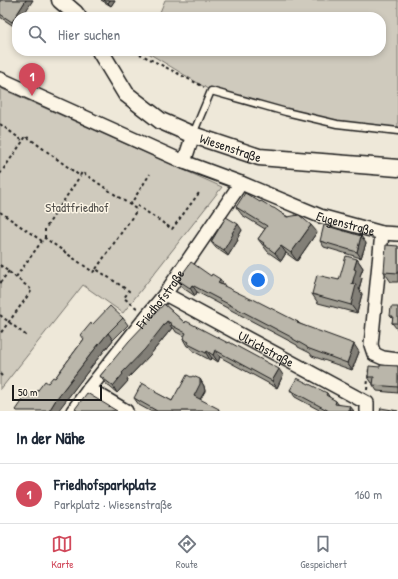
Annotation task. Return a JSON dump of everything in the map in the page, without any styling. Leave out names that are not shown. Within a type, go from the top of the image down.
[{"type":"street","points":[[60,0],[74,12]]},
{"type":"street","name":"Wiesenstraße","points":[[103,56],[126,94],[161,121],[193,135],[259,157],[398,168]]},
{"type":"street","name":"Eugenstraße","points":[[0,79],[184,162],[241,183],[320,216],[382,233],[371,345],[372,360]]},
{"type":"street","points":[[184,162],[193,135]]},
{"type":"street","name":"Friedhofstraße","points":[[73,411],[165,294],[241,183]]},
{"type":"street","points":[[382,233],[398,234]]},
{"type":"street","name":"Ulrichstraße","points":[[165,294],[367,407]]},
{"type":"street","points":[[372,360],[383,358],[398,360]]},
{"type":"street","points":[[89,389],[126,411]]},
{"type":"lane","points":[[193,135],[210,91],[286,112],[337,124],[398,131]]},
{"type":"path","points":[[144,56],[210,91]]},
{"type":"path","points":[[0,124],[24,141]]},
{"type":"path","points":[[0,174],[26,136],[80,176]]},
{"type":"path","points":[[16,277],[45,238],[45,230],[82,172],[136,209]]},
{"type":"path","points":[[130,205],[150,174]]},
{"type":"path","points":[[45,238],[93,272],[135,213],[138,206],[172,229],[199,193]]},
{"type":"path","points":[[0,212],[42,241]]},
{"type":"path","points":[[0,265],[32,290],[0,334]]},
{"type":"path","points":[[96,269],[129,291],[124,298],[147,316]]},
{"type":"path","points":[[0,283],[9,271]]},
{"type":"path","points":[[0,315],[28,337]]},
{"type":"path","points":[[366,387],[372,360]]},
{"type":"green space","points":[[165,0],[398,0],[398,131],[337,124],[211,91],[153,56],[386,56],[386,12],[160,12]]},
{"type":"green space","name":"Stadtfriedhof","points":[[0,88],[222,187],[123,313],[83,285],[0,390]]},
{"type":"building","points":[[0,0],[26,0],[18,12],[12,12],[12,22],[0,14]]},
{"type":"building","points":[[245,193],[274,208],[287,217],[299,215],[311,225],[291,253],[281,246],[275,253],[258,239],[267,226],[236,207]]},
{"type":"building","points":[[226,217],[238,224],[224,250],[211,242]]},
{"type":"building","points":[[324,225],[361,236],[357,252],[320,241]]},
{"type":"building","points":[[386,245],[398,246],[398,273],[384,272]]},
{"type":"building","points":[[346,256],[357,259],[352,284],[356,285],[351,305],[312,294],[317,275],[339,280]]},
{"type":"building","points":[[191,262],[211,276],[212,274],[220,279],[218,283],[253,299],[298,322],[297,323],[354,344],[347,363],[307,348],[293,338],[192,285],[190,288],[178,280]]},
{"type":"building","points":[[164,304],[185,323],[186,321],[228,343],[229,342],[279,369],[272,381],[215,350],[213,355],[207,351],[206,353],[188,344],[189,342],[183,339],[186,333],[171,325],[172,324],[167,321],[145,349],[122,373],[123,374],[113,386],[100,376],[129,341]]},
{"type":"building","points":[[110,306],[123,318],[108,333],[90,355],[57,398],[49,411],[17,411],[16,410],[28,393],[32,396],[45,381],[48,383],[53,377],[55,378],[84,339],[81,335],[91,323],[92,325]]},
{"type":"building","points":[[391,307],[398,307],[398,323],[392,323],[393,316],[390,316]]},
{"type":"building","points":[[380,365],[398,366],[398,387],[373,385],[374,377],[368,377],[369,366],[380,367]]},
{"type":"building","points":[[187,375],[200,379],[200,384],[194,396],[219,409],[218,411],[157,411],[134,398],[142,383],[172,401]]},
{"type":"building","points":[[297,378],[327,393],[326,395],[336,401],[335,404],[350,406],[350,411],[329,411],[290,390]]},
{"type":"building","points":[[87,393],[117,411],[78,411],[75,409]]},
{"type":"building","points":[[381,408],[398,411],[380,411]]},
{"type":"place","name":"Friedhofsparkplatz","points":[[32,96]]}]
